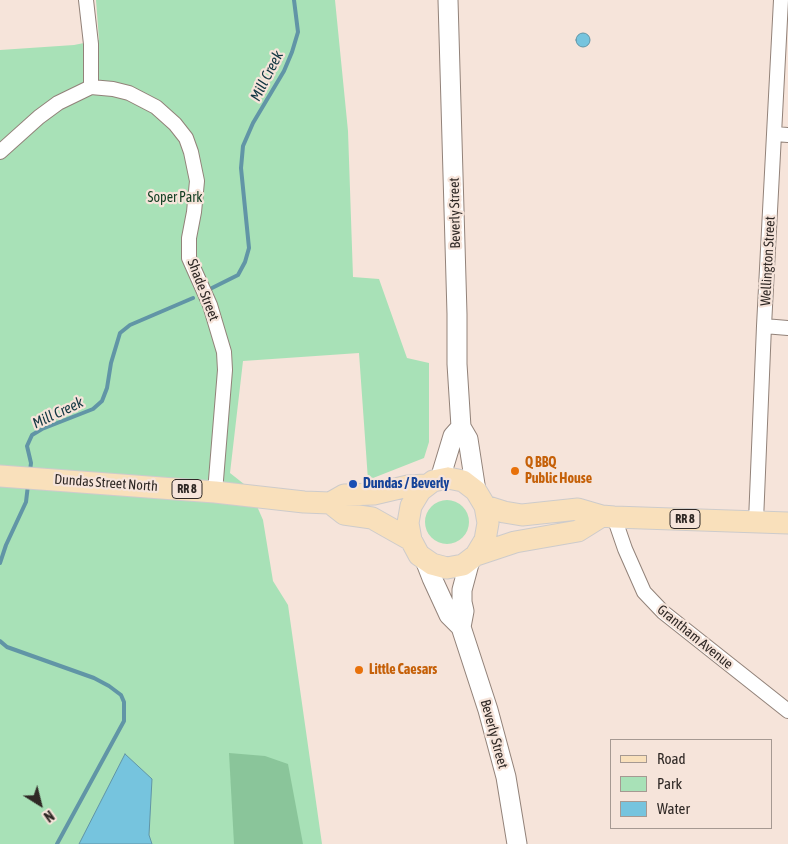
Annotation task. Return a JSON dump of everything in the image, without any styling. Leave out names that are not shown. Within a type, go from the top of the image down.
[{"type":"main road","name":"Dundas Street North","points":[[3,476],[330,503],[344,495],[374,494],[433,482]]},
{"type":"main road","points":[[473,558],[481,548],[487,532],[487,514],[481,498],[463,481],[448,478],[433,482],[415,498],[408,523],[411,540],[420,555],[432,564],[448,568],[463,564],[473,558],[515,542],[578,531],[608,517]]},
{"type":"main road","name":"RR 8","points":[[481,498],[504,512],[522,516],[578,509],[608,517],[788,523]]},
{"type":"main road","name":"Dundas Street North","points":[[330,503],[344,514],[372,518],[411,540]]},
{"type":"street","points":[[0,152],[39,117],[58,104],[91,87],[86,0]]},
{"type":"street","name":"Beverly Street","points":[[448,0],[457,353],[461,427],[468,439],[481,498]]},
{"type":"street","name":"Wellington Street","points":[[756,521],[764,326],[781,135],[781,0]]},
{"type":"street","name":"Shade Street","points":[[91,87],[129,93],[156,107],[176,124],[186,138],[191,152],[197,181],[189,238],[189,258],[210,305],[224,352],[225,370],[215,492]]},
{"type":"street","points":[[764,326],[788,328]]},
{"type":"street","points":[[433,482],[453,436],[461,427]]},
{"type":"street","name":"Grantham Avenue","points":[[608,517],[644,592],[663,612],[788,711]]},
{"type":"street","name":"Beverly Street","points":[[473,558],[462,590],[464,610],[462,627],[488,710],[506,777],[517,844]]},
{"type":"street","name":"Beverly Street","points":[[426,560],[449,615],[462,627]]},
{"type":"green space","name":"Soper Park","points":[[96,0],[335,0],[348,131],[353,277],[379,279],[407,358],[429,363],[429,442],[424,458],[368,480],[359,353],[243,361],[230,473],[249,488],[263,520],[273,581],[288,605],[322,844],[0,844],[0,50],[74,45],[99,40]]},
{"type":"green space","points":[[451,500],[463,506],[468,513],[468,531],[463,538],[456,543],[443,544],[435,541],[428,534],[425,518],[428,510],[435,503]]},
{"type":"green space","points":[[229,753],[265,756],[288,764],[303,844],[234,844]]},
{"type":"water","points":[[583,33],[588,35],[590,40],[588,45],[583,47],[578,45],[576,40],[578,35]]},
{"type":"water","points":[[125,754],[152,779],[149,835],[152,844],[79,844]]},
{"type":"waterway","name":"Mill Creek","points":[[210,289],[238,275],[245,262],[249,248],[241,168],[243,146],[253,123],[284,71],[292,52],[298,32],[294,0]]},
{"type":"waterway","name":"Mill Creek","points":[[30,471],[31,463],[27,446],[32,435],[42,429],[93,409],[102,401],[107,388],[111,363],[120,333],[130,325],[193,298]]},
{"type":"waterway","name":"Mill Creek","points":[[0,563],[6,545],[26,502],[28,485]]},
{"type":"waterway","name":"Mill Creek","points":[[0,641],[7,647],[94,678],[121,695],[124,702],[124,721],[57,844]]},
{"type":"place","name":"Q BBQ Public House","points":[[515,471]]},
{"type":"place","name":"Dundas / Beverly","points":[[353,484]]},
{"type":"place","name":"Little Caesars","points":[[359,670]]}]
